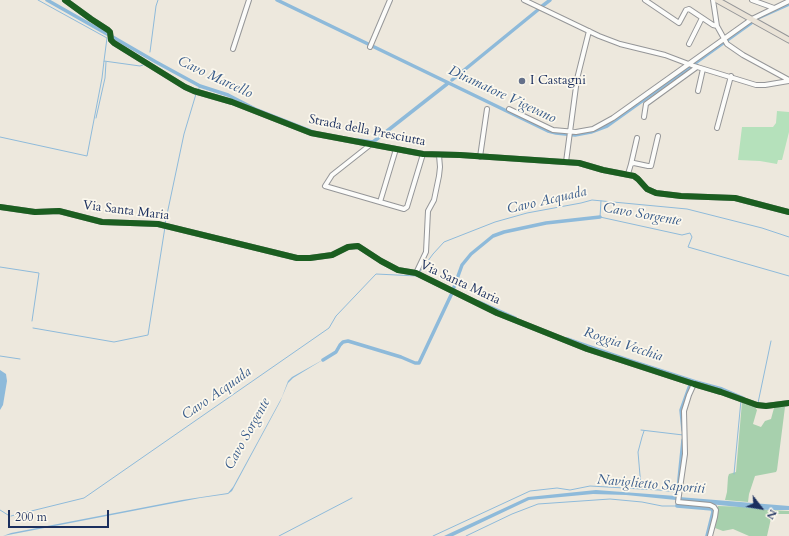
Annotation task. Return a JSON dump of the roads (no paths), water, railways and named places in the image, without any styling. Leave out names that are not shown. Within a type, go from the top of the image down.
[{"type":"main road","points":[[717,0],[789,40]]},
{"type":"street","name":"Strada della Presciutta","points":[[65,0],[108,30],[111,40],[185,87],[232,102],[304,131],[370,145],[423,154],[460,154],[480,157],[540,159],[579,163],[603,170],[628,174],[638,179],[647,189],[656,193],[681,196],[735,198],[789,212]]},
{"type":"street","points":[[233,49],[249,0]]},
{"type":"street","points":[[370,47],[390,0]]},
{"type":"street","points":[[524,0],[620,44],[666,55],[703,69],[756,85],[765,85],[789,80]]},
{"type":"street","points":[[646,0],[679,23],[686,10],[689,9],[713,25],[717,26]]},
{"type":"street","points":[[713,0],[717,26],[725,41],[743,55],[789,80]]},
{"type":"street","points":[[752,0],[774,8]]},
{"type":"street","points":[[509,109],[549,128],[569,134],[587,130],[608,122],[692,65],[752,19],[789,1]]},
{"type":"street","points":[[689,44],[702,18]]},
{"type":"street","points":[[566,162],[577,78],[589,31]]},
{"type":"street","points":[[644,117],[646,104],[692,65]]},
{"type":"street","points":[[698,91],[703,69]]},
{"type":"street","points":[[717,128],[730,76]]},
{"type":"street","points":[[480,157],[487,109]]},
{"type":"street","points":[[631,164],[634,163],[651,166],[658,136]]},
{"type":"street","points":[[628,174],[637,138]]},
{"type":"street","points":[[370,145],[332,175],[325,186],[404,209],[406,207],[423,154]]},
{"type":"street","points":[[380,202],[396,149]]},
{"type":"street","points":[[416,273],[426,252],[428,211],[434,200],[439,176],[439,155]]},
{"type":"street","name":"Via Santa Maria","points":[[0,207],[35,212],[59,211],[102,222],[158,224],[297,258],[332,255],[348,247],[358,246],[398,270],[416,273],[497,313],[594,351],[757,405],[766,406],[789,403]]},
{"type":"street","points":[[691,383],[684,410],[685,454],[678,500],[714,507],[716,510],[710,536]]},
{"type":"water","points":[[326,358],[293,378],[288,383],[280,402],[232,491],[228,494],[200,498],[3,536],[11,533],[182,500],[228,493],[233,487],[282,397],[288,381],[292,377]]},
{"type":"water","points":[[0,370],[6,374],[7,381],[3,405],[0,410]]},
{"type":"water","points":[[596,490],[676,496],[676,500],[626,495],[593,494],[529,500],[453,536],[444,536],[528,497]]},
{"type":"water","points":[[679,497],[789,506],[789,510],[769,510],[679,501]]},
{"type":"waterway","name":"Cavo Marcello","points":[[38,0],[107,38],[104,61]]},
{"type":"waterway","name":"Cavo Marcello","points":[[47,0],[107,34]]},
{"type":"waterway","points":[[150,52],[158,0]]},
{"type":"waterway","name":"Diramatore Vigevano","points":[[277,0],[548,131],[575,135],[591,132],[607,126],[751,23]]},
{"type":"waterway","name":"Cavo Marcello","points":[[541,7],[550,0]]},
{"type":"waterway","name":"Diramatore Vigevano","points":[[758,18],[789,4]]},
{"type":"waterway","name":"Cavo Marcello","points":[[452,80],[539,9]]},
{"type":"waterway","name":"Cavo Marcello","points":[[111,36],[200,86],[228,95],[257,110],[313,132]]},
{"type":"waterway","points":[[0,137],[87,156],[104,61],[140,66],[143,65]]},
{"type":"waterway","points":[[96,118],[105,78],[106,62]]},
{"type":"waterway","name":"Cavo Marcello","points":[[358,140],[373,142],[447,84]]},
{"type":"waterway","name":"Cavo Marcello","points":[[198,90],[200,86]]},
{"type":"waterway","points":[[165,224],[184,134],[196,94]]},
{"type":"waterway","name":"Cavo Acquada","points":[[419,273],[444,242],[495,222],[527,213],[592,200],[687,209],[762,228],[789,237]]},
{"type":"waterway","name":"Cavo Sorgente","points":[[601,201],[600,217],[682,235],[690,233],[692,237],[688,247],[789,276]]},
{"type":"waterway","name":"Cavo Sorgente","points":[[453,290],[462,265],[471,254],[493,236],[504,232],[546,223],[600,217]]},
{"type":"waterway","points":[[33,328],[114,342],[148,335],[165,227]]},
{"type":"waterway","points":[[0,267],[39,273],[32,321]]},
{"type":"waterway","name":"Cavo Acquada","points":[[11,516],[84,498],[329,328],[336,316],[376,274],[417,276]]},
{"type":"waterway","name":"Cavo Sorgente","points":[[323,360],[336,352],[343,342],[348,341],[419,363],[452,293]]},
{"type":"waterway","name":"Roggia Vecchia","points":[[479,302],[515,318]]},
{"type":"waterway","name":"Roggia Vecchia","points":[[567,339],[696,382],[722,389],[743,398]]},
{"type":"waterway","points":[[758,403],[771,341]]},
{"type":"waterway","points":[[0,356],[20,359]]},
{"type":"waterway","points":[[683,430],[681,410],[691,382]]},
{"type":"waterway","points":[[734,474],[741,400]]},
{"type":"waterway","points":[[641,430],[683,435]]},
{"type":"waterway","name":"Naviglietto Saporiti","points":[[641,487],[638,452],[644,431]]},
{"type":"waterway","name":"Naviglietto Saporiti","points":[[677,499],[683,440]]},
{"type":"waterway","name":"Naviglietto Saporiti","points":[[433,536],[530,491],[557,488],[570,490],[590,486],[677,492]]},
{"type":"waterway","points":[[279,536],[352,498]]},
{"type":"waterway","points":[[466,536],[512,514],[538,504],[610,499],[642,502],[662,506],[677,506]]},
{"type":"waterway","points":[[677,505],[712,509],[713,512],[707,536]]},
{"type":"waterway","name":"Cavo Acquada","points":[[0,510],[8,515]]},
{"type":"place","name":"I Castagni","points":[[522,81]]}]
